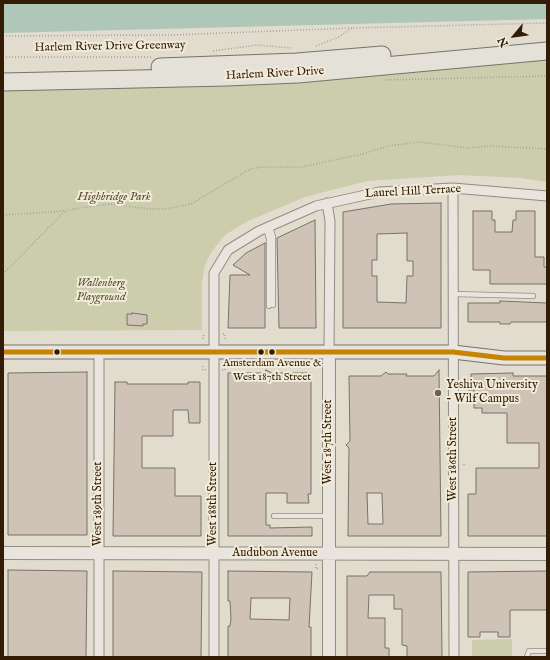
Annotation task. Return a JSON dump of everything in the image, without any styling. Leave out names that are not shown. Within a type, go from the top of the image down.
[{"type":"highway","name":"Harlem River Drive","points":[[3,71],[297,62],[429,52],[547,40]]},
{"type":"highway","name":"Harlem River Drive","points":[[3,82],[298,74],[547,51]]},
{"type":"main road","points":[[3,352],[453,352],[504,358],[547,358]]},
{"type":"street","name":"Laurel Hill Terrace","points":[[213,352],[214,273],[228,250],[268,227],[327,203],[379,192],[453,188],[547,196]]},
{"type":"street","name":"West 186th Street","points":[[453,188],[454,657]]},
{"type":"street","name":"West 187th Street","points":[[327,203],[330,221],[329,657]]},
{"type":"street","name":"West 189th Street","points":[[99,352],[100,657]]},
{"type":"street","name":"West 188th Street","points":[[213,352],[214,657]]},
{"type":"street","name":"Audubon Avenue","points":[[3,553],[547,554]]},
{"type":"lane","points":[[268,227],[273,237],[271,306]]},
{"type":"lane","points":[[453,294],[533,296]]},
{"type":"lane","points":[[274,516],[329,516]]},
{"type":"lane","points":[[527,657],[529,651],[547,651]]},
{"type":"path","points":[[3,36],[172,35],[352,28],[547,23]]},
{"type":"path","points":[[313,47],[339,37],[352,28]]},
{"type":"path","points":[[212,51],[257,45],[296,48]]},
{"type":"path","name":"Harlem River Drive Greenway","points":[[3,57],[156,57]]},
{"type":"path","points":[[3,215],[65,211],[109,204],[150,209],[166,209],[200,200],[239,174],[250,169],[262,166],[302,167],[362,154],[389,146],[419,142],[468,148],[490,146],[547,149]]},
{"type":"path","points":[[4,272],[65,211]]},
{"type":"path","points":[[316,564],[316,568],[319,568]]},
{"type":"green space","name":"Highbridge Park","points":[[547,58],[547,182],[521,178],[459,175],[367,181],[305,197],[246,222],[225,235],[212,251],[205,265],[202,282],[202,330],[3,331],[3,88]]},
{"type":"green space","points":[[512,639],[512,657],[472,657],[472,640]]},
{"type":"shaded area","points":[[3,3],[547,3],[547,19],[3,33]]},
{"type":"building","points":[[441,203],[441,328],[343,328],[343,212],[391,204]],"holes":[[[407,233],[407,261],[413,261],[413,276],[407,276],[406,303],[377,302],[377,276],[372,276],[372,260],[377,260],[377,234]]]},
{"type":"building","points":[[473,211],[492,211],[492,220],[495,220],[495,232],[512,232],[513,220],[516,220],[516,211],[535,211],[535,257],[544,257],[544,267],[547,267],[547,284],[490,284],[490,270],[473,270]]},
{"type":"building","points":[[315,220],[316,328],[279,328],[277,238]]},
{"type":"building","points":[[265,243],[265,328],[228,328],[230,275],[250,275],[233,265],[246,253]]},
{"type":"building","points":[[500,301],[547,303],[547,322],[511,322],[510,324],[500,324],[500,322],[468,322],[468,303],[500,303]]},
{"type":"building","points":[[132,313],[147,315],[147,324],[143,324],[143,326],[127,325],[127,314]]},
{"type":"building","points":[[266,370],[272,373],[311,373],[311,494],[308,494],[309,503],[287,503],[287,493],[266,493],[266,525],[270,525],[270,528],[312,527],[312,536],[228,536],[228,373],[265,373]]},
{"type":"building","points":[[439,370],[441,536],[348,536],[349,448],[346,445],[350,441],[349,376],[381,376],[386,372],[388,374],[407,374],[406,376],[434,376]],"holes":[[[367,493],[382,493],[383,524],[368,524]]]},
{"type":"building","points":[[87,372],[87,535],[8,535],[8,373]]},
{"type":"building","points":[[513,373],[513,376],[547,376],[547,536],[468,536],[468,494],[476,494],[476,468],[539,468],[539,443],[507,443],[507,413],[482,413],[482,408],[474,408],[474,390],[468,390],[468,379],[471,379],[471,374]]},
{"type":"building","points":[[115,382],[127,382],[127,384],[188,384],[188,382],[200,382],[200,423],[189,423],[188,410],[173,410],[173,436],[142,436],[142,468],[175,468],[175,496],[201,496],[201,536],[113,536]]},
{"type":"building","points":[[8,570],[87,571],[86,657],[8,657]]},
{"type":"building","points":[[113,571],[202,572],[201,657],[113,657]]},
{"type":"building","points":[[228,571],[312,572],[309,627],[311,627],[311,657],[228,657],[228,626],[230,626],[231,619],[230,601],[228,601]],"holes":[[[251,598],[290,598],[289,620],[250,619]]]},
{"type":"building","points":[[547,571],[547,610],[510,610],[510,637],[498,637],[498,632],[480,632],[480,637],[468,637],[468,572]]},
{"type":"building","points":[[370,572],[441,572],[442,657],[407,657],[407,646],[402,645],[402,609],[394,609],[394,595],[369,595],[368,618],[385,618],[385,648],[389,648],[389,657],[347,657],[347,576],[367,576]]},
{"type":"transit line","points":[[3,352],[453,352],[504,358],[547,358]]},
{"type":"place","name":"Amsterdam Avenue & West 187th Street","points":[[272,352]]},
{"type":"place","name":"Yeshiva University - Wilf Campus","points":[[438,393]]},
{"type":"park label","name":"Wallenberg Playground","points":[[101,291]]}]
